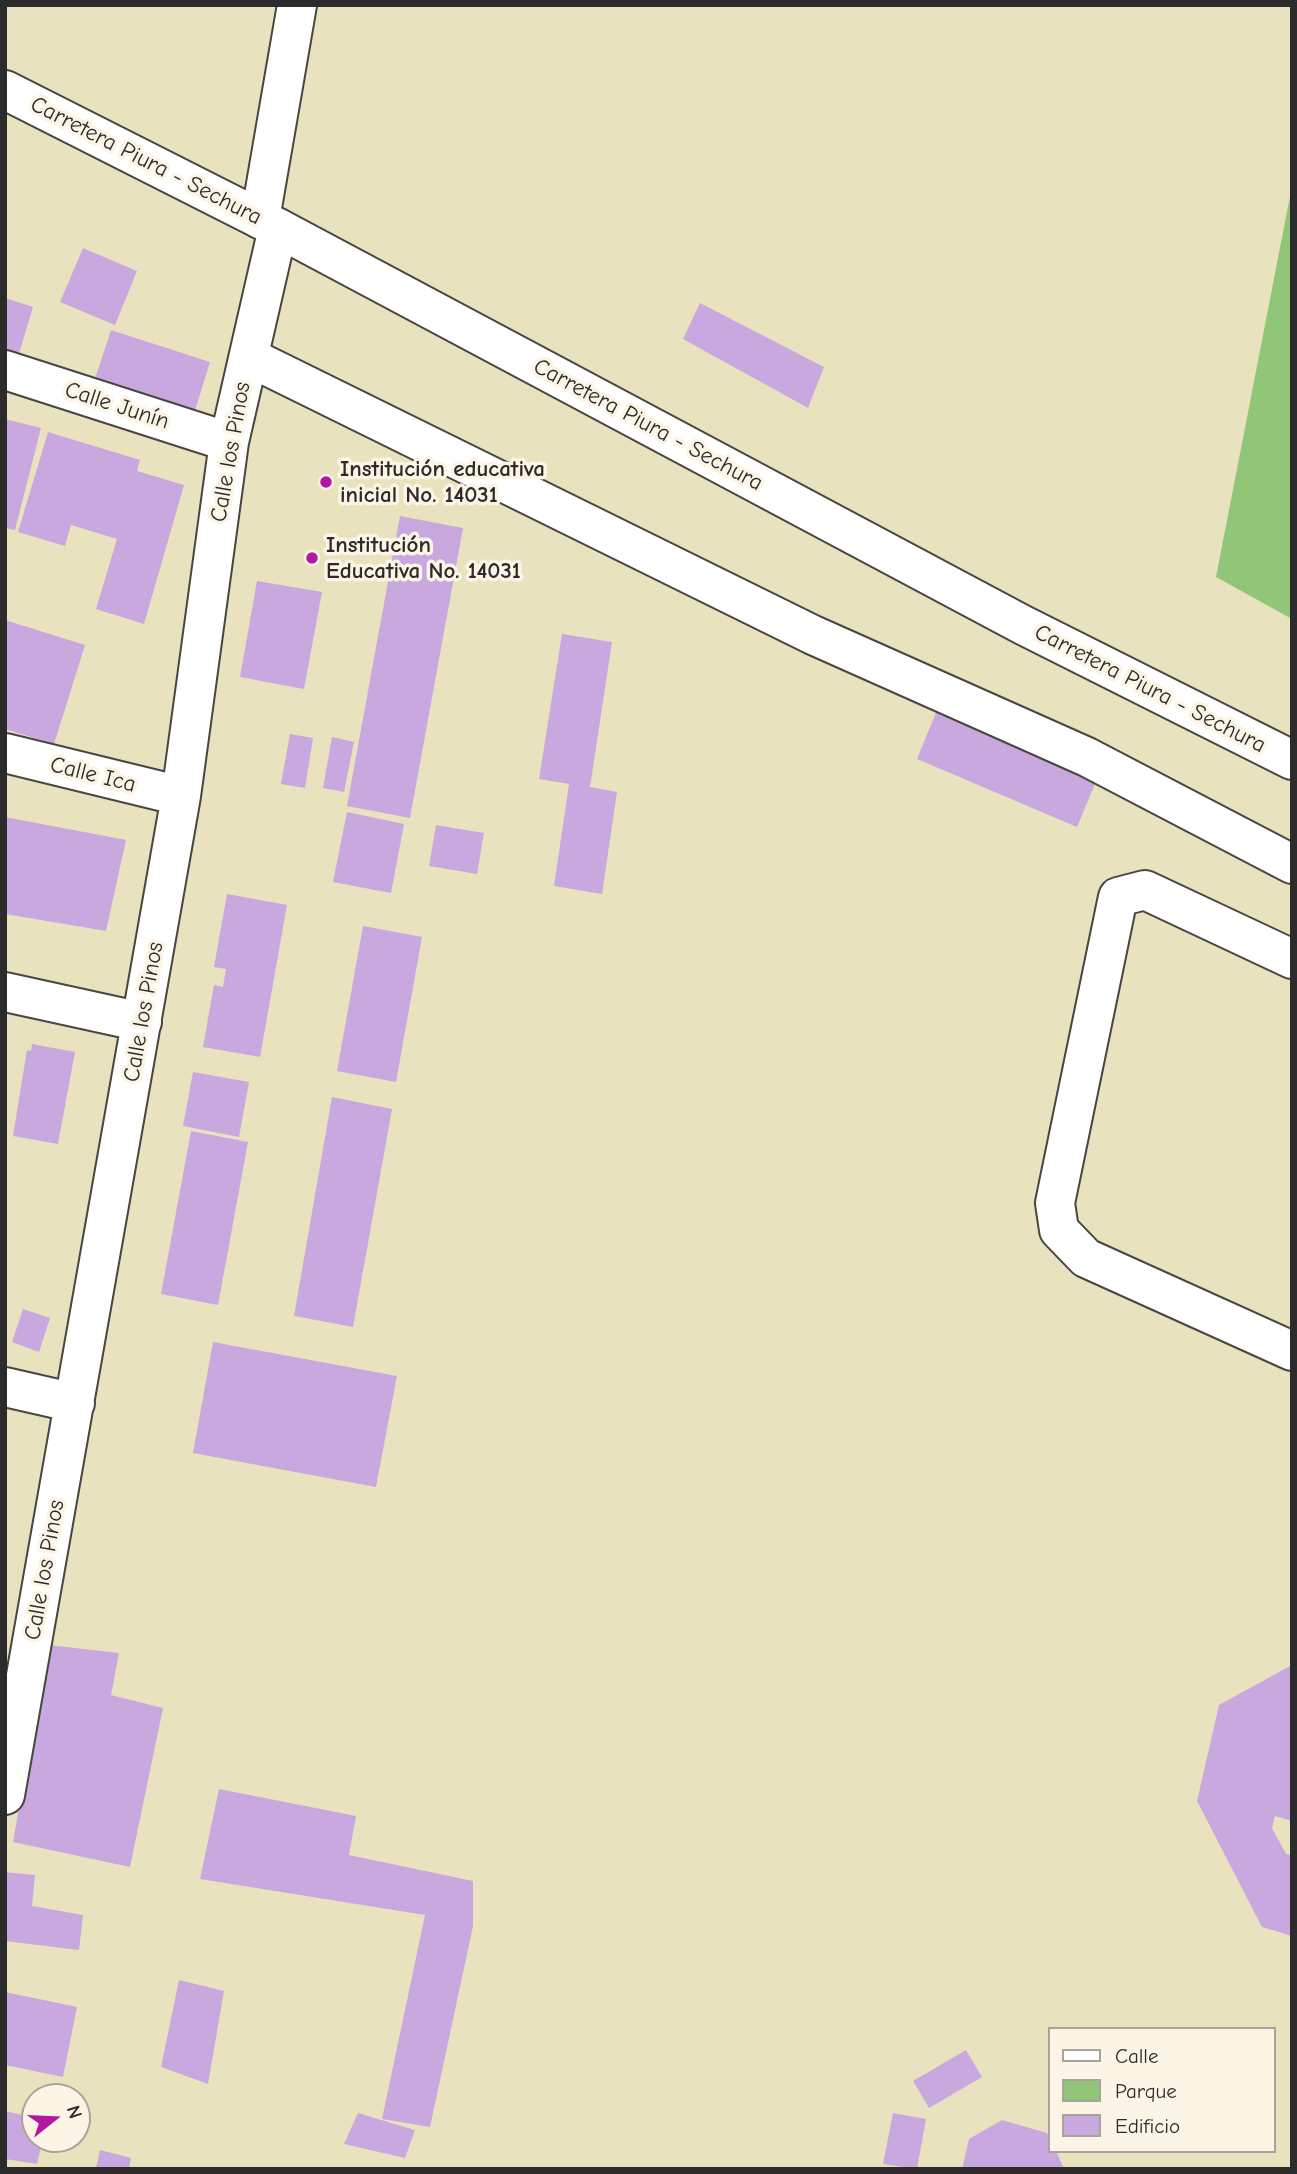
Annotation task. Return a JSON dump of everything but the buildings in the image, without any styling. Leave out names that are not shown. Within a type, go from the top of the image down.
[{"type":"street","name":"Calle los Pinos","points":[[6,1786],[181,796],[229,442],[249,357],[269,224],[297,5]]},
{"type":"street","name":"Carretera Piura - Sechura","points":[[5,90],[269,224],[1023,625],[1292,760]]},
{"type":"street","points":[[249,357],[813,635],[1087,757],[1292,864]]},
{"type":"street","name":"Calle Junín","points":[[5,370],[229,442]]},
{"type":"street","name":"Calle Ica","points":[[5,753],[181,796]]},
{"type":"street","points":[[1292,959],[1145,890],[1118,897],[1055,1203],[1059,1230],[1086,1258],[1292,1351]]},
{"type":"street","points":[[5,992],[142,1022]]},
{"type":"street","points":[[5,1387],[75,1403]]},
{"type":"green space","points":[[1292,186],[1292,619],[1216,577]]},
{"type":"place","name":"Institución educativa inicial No. 14031","points":[[326,482]]},
{"type":"place","name":"Institución Educativa No. 14031","points":[[312,558]]}]
